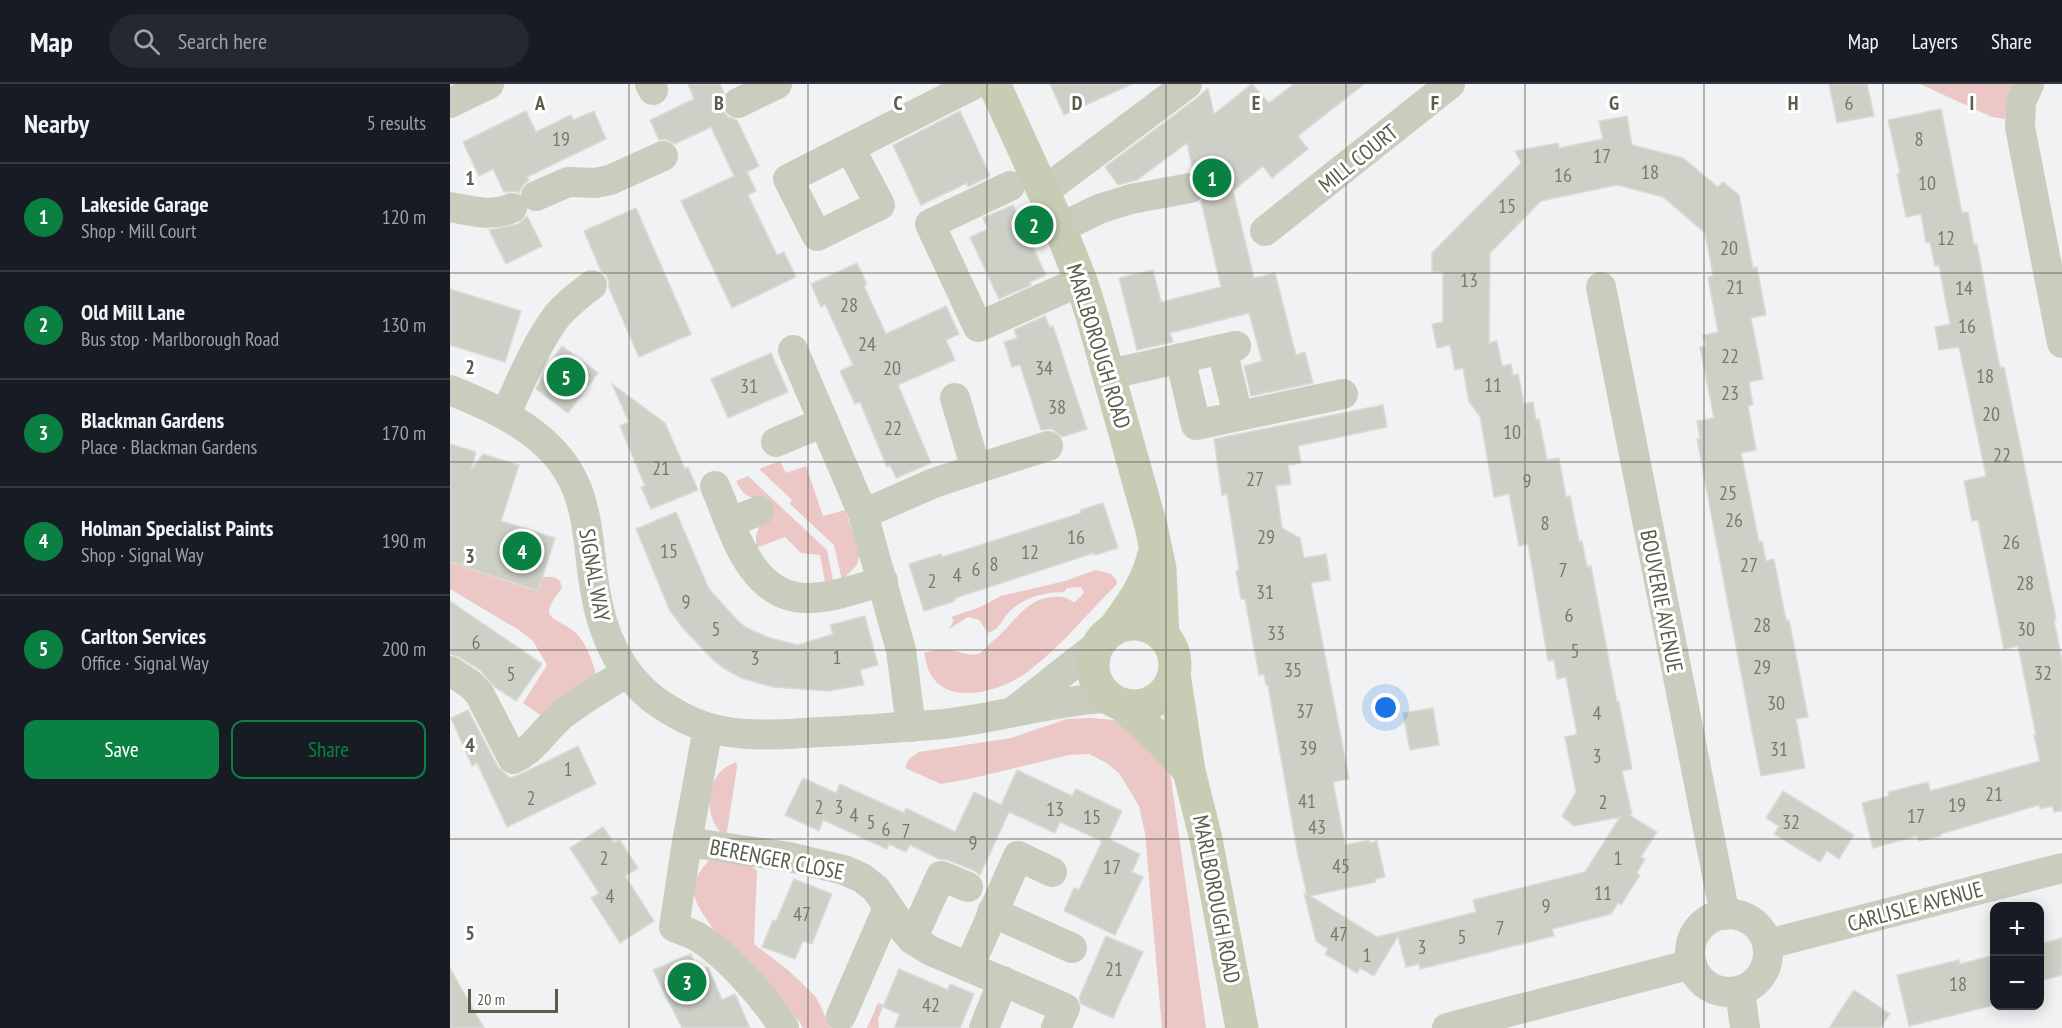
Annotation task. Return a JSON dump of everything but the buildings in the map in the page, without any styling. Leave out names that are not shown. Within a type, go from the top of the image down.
[{"type":"main road","name":"MARLBOROUGH ROAD","points":[[994,84],[1060,228],[1081,281],[1110,374],[1160,569],[1163,636]]},
{"type":"main road","name":"MARLBOROUGH ROAD","points":[[1106,637],[1139,593],[1149,572],[1155,549]]},
{"type":"main road","points":[[1139,624],[1152,628],[1163,636],[1171,647],[1175,661],[1174,674],[1169,687],[1160,697],[1148,704],[1134,706],[1115,701],[1101,689],[1095,679],[1093,667],[1095,655],[1106,637],[1126,625],[1139,624]]},
{"type":"main road","name":"MARLBOROUGH ROAD","points":[[1174,674],[1189,771],[1206,839],[1242,1028]]},
{"type":"main road","name":"MARLBOROUGH ROAD","points":[[1115,701],[1161,740],[1189,771]]},
{"type":"street","points":[[450,103],[489,84]]},
{"type":"street","points":[[738,103],[777,84]]},
{"type":"street","points":[[850,148],[975,84]]},
{"type":"street","points":[[1043,192],[1187,84]]},
{"type":"street","name":"MILL COURT","points":[[1265,231],[1450,84]]},
{"type":"street","points":[[2029,84],[2021,102],[2019,114],[2022,141],[2062,343]]},
{"type":"street","points":[[450,207],[487,214],[524,202],[568,182],[595,183],[610,180],[663,156]]},
{"type":"street","points":[[1010,186],[930,224],[978,327],[1081,281]]},
{"type":"street","points":[[1060,228],[1099,209],[1131,199],[1190,188]]},
{"type":"street","points":[[505,415],[554,320],[574,299],[592,285]]},
{"type":"street","name":"BOUVERIE AVENUE","points":[[1601,287],[1725,915]]},
{"type":"street","points":[[1110,374],[1229,347],[1238,416]]},
{"type":"street","points":[[793,350],[863,514],[903,658],[911,727]]},
{"type":"street","points":[[1180,358],[1196,425],[1343,394]]},
{"type":"street","name":"SIGNAL WAY","points":[[450,390],[505,415],[540,439],[567,470],[576,486],[582,505],[600,616],[609,643],[626,673],[644,692],[665,708],[685,719],[723,732],[761,735],[911,727],[970,721],[1080,700],[1115,701]]},
{"type":"street","points":[[955,398],[976,470]]},
{"type":"street","points":[[776,442],[824,422]]},
{"type":"street","points":[[863,514],[934,483],[1048,446]]},
{"type":"street","points":[[714,486],[743,550],[757,574],[772,588],[784,594],[803,598],[840,593],[883,581]]},
{"type":"street","points":[[730,522],[759,511]]},
{"type":"street","name":"SIGNAL WAY","points":[[1009,714],[1106,637]]},
{"type":"street","points":[[450,671],[479,693],[513,759],[524,755],[560,716],[626,673]]},
{"type":"street","points":[[708,728],[674,927],[694,934],[726,959],[764,999],[783,1028]]},
{"type":"street","name":"BERENGER CLOSE","points":[[687,842],[807,861],[844,870],[862,878],[876,889],[896,921],[912,939],[931,951],[1065,1008],[1056,1028]]},
{"type":"street","points":[[969,967],[1018,856],[1052,872]]},
{"type":"street","name":"CARLISLE AVENUE","points":[[1768,944],[2062,868]]},
{"type":"street","points":[[912,939],[941,876],[968,887]]},
{"type":"street","points":[[995,906],[1072,948]]},
{"type":"street","points":[[841,1016],[888,908]]},
{"type":"street","points":[[1725,915],[1737,915],[1756,925],[1768,944],[1769,956],[1760,978],[1751,986],[1728,993],[1705,984],[1697,975],[1690,953],[1692,942],[1705,923],[1725,915]]},
{"type":"street","points":[[1447,1028],[1692,964]]},
{"type":"street","points":[[984,1028],[1003,981]]},
{"type":"street","points":[[1740,991],[1745,1028]]},
{"type":"shaded area","points":[[1920,84],[2012,84],[2005,119],[1992,117]]},
{"type":"shaded area","points":[[780,461],[786,473],[806,466],[823,516],[845,510],[860,554],[857,565],[842,580],[834,545],[790,504],[792,500],[759,469]]},
{"type":"shaded area","points":[[748,476],[827,550],[833,580],[825,582],[820,555],[801,553],[785,537],[756,548],[759,527],[772,519],[765,497],[751,497],[738,486],[736,481]]},
{"type":"shaded area","points":[[450,562],[538,591],[542,577],[554,577],[560,581],[562,588],[550,606],[549,612],[551,616],[579,636],[596,674],[542,716],[523,703],[547,665],[533,641],[519,630],[450,589]]},
{"type":"shaded area","points":[[1096,570],[1111,574],[1117,581],[1116,585],[1053,650],[1020,677],[994,689],[965,693],[951,691],[940,685],[931,675],[924,653],[952,650],[972,655],[980,653],[1031,604],[1051,597],[1063,597],[1075,602],[1084,593],[1081,587],[1067,588],[1064,592],[1043,594],[1029,599],[1017,605],[998,627],[988,633],[979,620],[968,617],[949,629],[954,620],[951,617],[980,607],[1001,596],[1065,581]]},
{"type":"shaded area","points":[[1067,719],[1114,720],[1133,729],[1165,762],[1171,779],[1206,1028],[1162,1028],[1145,833],[1139,806],[1119,773],[1105,762],[1089,754],[1069,755],[941,784],[905,768],[909,759],[919,752],[1011,738]]},
{"type":"shaded area","points":[[736,762],[726,838],[713,819],[710,796],[717,776]]},
{"type":"shaded area","points":[[709,860],[747,862],[757,871],[754,944],[788,970],[816,997],[831,1028],[803,1028],[799,1021],[737,957],[706,918],[696,902],[693,888],[697,877]]},
{"type":"shaded area","points":[[878,1003],[884,1005],[878,1019],[879,1028],[867,1028]]},
{"type":"place","name":"Lakeside Garage","points":[[1212,178]]},
{"type":"place","name":"Old Mill Lane","points":[[1034,225]]},
{"type":"place","name":"Carlton Services","points":[[566,377]]},
{"type":"place","name":"Holman Specialist Paints","points":[[522,551]]},
{"type":"place","name":"Blackman Gardens","points":[[687,982]]}]
